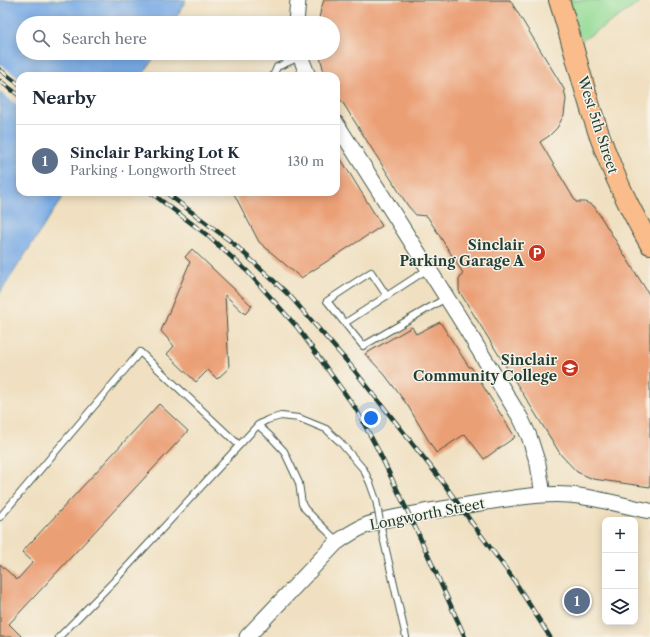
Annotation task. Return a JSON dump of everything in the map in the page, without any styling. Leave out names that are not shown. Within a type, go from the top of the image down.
[{"type":"main road","name":"West 5th Street","points":[[559,0],[594,118],[612,170],[632,212],[650,244]]},
{"type":"street","points":[[297,16],[298,0]]},
{"type":"street","points":[[302,60],[306,72]]},
{"type":"street","points":[[340,129],[447,297],[521,419],[538,464],[543,495]]},
{"type":"street","name":"Longworth Street","points":[[246,637],[338,542],[348,534],[367,525],[385,520],[460,506],[543,495],[568,495],[595,499],[650,511]]},
{"type":"lane","points":[[275,72],[277,67],[290,60]]},
{"type":"lane","points":[[345,323],[428,269]]},
{"type":"lane","points":[[387,296],[371,272],[327,301],[363,346],[447,297]]},
{"type":"lane","points":[[0,517],[140,352],[239,445]]},
{"type":"lane","points":[[59,637],[115,580],[258,425],[267,420],[281,416],[299,418],[326,429],[340,442],[364,470],[376,500],[406,637]]},
{"type":"lane","points":[[258,425],[284,451],[300,484],[302,504],[305,509],[338,542]]},
{"type":"green space","points":[[567,0],[644,0],[581,41]]},
{"type":"water","points":[[0,0],[186,0],[177,16],[16,16],[16,60],[152,60],[145,72],[16,72],[16,196],[63,196],[0,293]]},
{"type":"pier","points":[[0,64],[16,76],[16,104],[0,92]]},
{"type":"building","name":"Sinclair Community College","points":[[324,0],[510,0],[564,89],[566,99],[564,115],[557,128],[540,142],[576,202],[585,202],[594,206],[650,296],[650,487],[593,479],[577,472],[561,455],[459,291],[459,280],[463,273],[427,216],[416,215],[408,206],[340,98],[340,72],[324,72],[321,60],[340,60],[340,16],[320,16]]},
{"type":"building","points":[[340,158],[382,226],[301,278],[259,242],[235,196],[340,196]]},
{"type":"building","points":[[192,249],[252,306],[245,314],[225,295],[229,368],[217,379],[208,370],[196,382],[167,354],[174,346],[161,331],[190,262],[185,257]]},
{"type":"building","points":[[440,322],[469,367],[471,367],[515,437],[484,459],[465,434],[436,453],[408,406],[385,375],[365,354],[412,327],[416,334]]},
{"type":"building","points":[[159,404],[188,431],[9,624],[22,637],[0,637],[0,564],[17,580],[33,562],[22,552]]},
{"type":"railway","points":[[0,70],[16,82]]},
{"type":"railway","points":[[0,81],[16,93]]},
{"type":"railway","points":[[155,196],[207,235],[247,271],[297,327],[356,409],[378,450],[417,531],[465,637]]},
{"type":"railway","points":[[170,196],[233,243],[290,296],[351,366],[442,481],[512,577],[550,637]]},
{"type":"place","name":"Sinclair Parking Garage A","points":[[537,253]]},
{"type":"place","name":"Sinclair Community College","points":[[570,368]]},
{"type":"place","name":"Sinclair Parking Lot K","points":[[577,601]]}]
